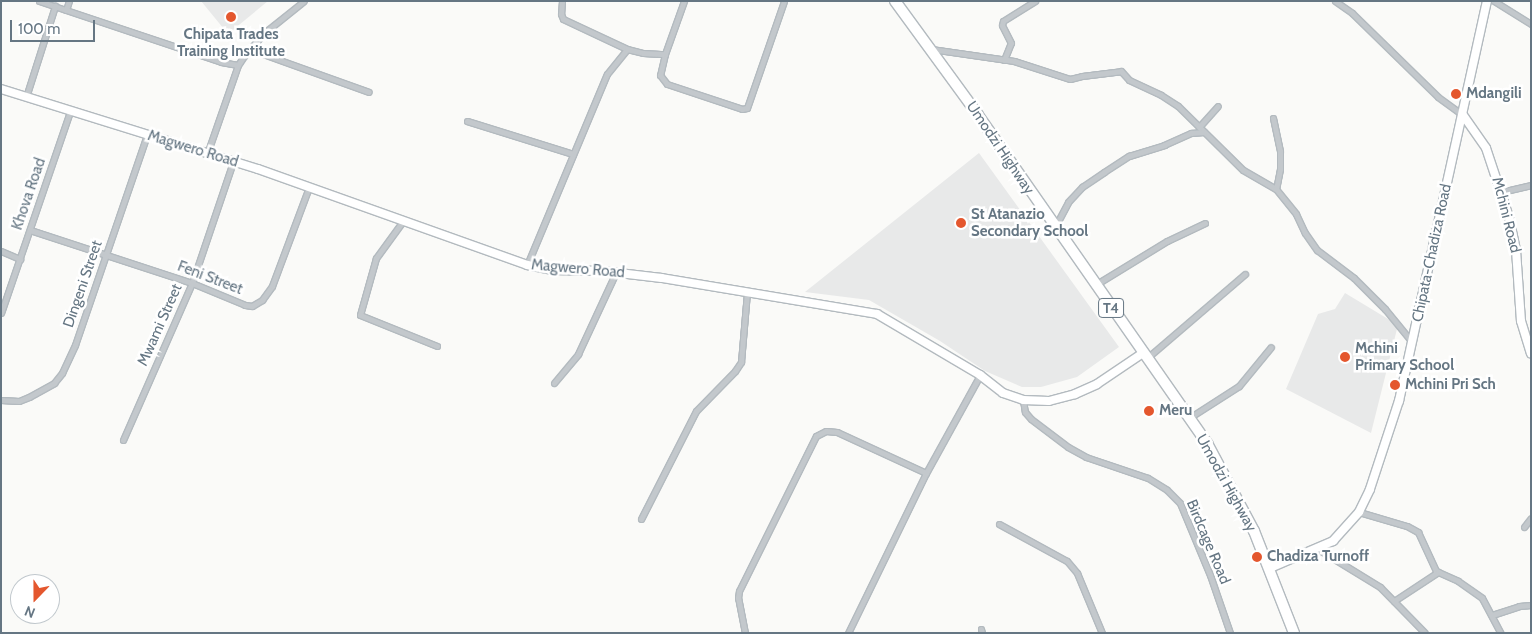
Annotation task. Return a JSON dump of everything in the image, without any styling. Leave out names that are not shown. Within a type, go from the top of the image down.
[{"type":"highway","name":"Umodzi Highway","points":[[895,1],[931,49],[1054,228],[1189,418],[1228,479],[1270,568],[1294,633]]},
{"type":"street","points":[[39,1],[221,62],[238,65]]},
{"type":"street","points":[[66,10],[69,1]]},
{"type":"street","points":[[207,154],[238,65],[249,49],[273,25],[304,1]]},
{"type":"street","points":[[562,1],[561,14],[563,19],[627,49],[643,53],[665,54]]},
{"type":"street","points":[[684,1],[665,54],[660,75],[667,84],[742,109],[747,108],[784,1]]},
{"type":"street","points":[[1004,60],[1011,43],[1002,23],[1035,1]]},
{"type":"street","points":[[1335,1],[1352,13],[1438,97],[1463,115]]},
{"type":"street","name":"Chipata-Chadiza Road","points":[[1270,568],[1334,541],[1359,512],[1384,449],[1413,343],[1437,224],[1463,115],[1472,61],[1487,1]]},
{"type":"street","points":[[1494,1],[1531,24]]},
{"type":"street","points":[[26,97],[55,6]]},
{"type":"street","points":[[249,49],[369,92]]},
{"type":"street","points":[[527,265],[607,74],[627,49]]},
{"type":"street","points":[[931,49],[1030,65],[1070,79],[1121,71],[1129,80],[1178,106],[1242,170],[1276,189],[1296,214],[1305,233],[1317,250],[1354,278],[1385,309],[1413,343]]},
{"type":"street","name":"Magwero Road","points":[[1,89],[309,187],[527,265],[553,270],[616,272],[877,314],[898,324],[980,375],[1003,393],[1023,400],[1050,401],[1075,394],[1097,384],[1145,356]]},
{"type":"street","points":[[1199,127],[1218,106]]},
{"type":"street","name":"Khova Road","points":[[1,313],[70,111]]},
{"type":"street","name":"Mchini Road","points":[[1463,115],[1486,148],[1501,192],[1514,238],[1522,321],[1530,349]]},
{"type":"street","points":[[1273,118],[1280,151],[1280,170],[1276,189]]},
{"type":"street","points":[[467,121],[573,154]]},
{"type":"street","points":[[1054,228],[1068,202],[1082,187],[1098,175],[1129,156],[1164,145],[1192,133],[1204,132]]},
{"type":"street","name":"Dingeni Street","points":[[1,400],[23,400],[58,379],[75,345],[147,134]]},
{"type":"street","name":"Mwami Street","points":[[123,440],[192,283],[233,162]]},
{"type":"street","points":[[1501,192],[1531,185]]},
{"type":"street","name":"Feni Street","points":[[30,230],[192,283],[245,305],[252,306],[259,303],[276,277],[309,187]]},
{"type":"street","points":[[403,221],[376,258],[359,313],[361,316],[437,346]]},
{"type":"street","points":[[1095,285],[1204,223]]},
{"type":"street","points":[[1,251],[20,259]]},
{"type":"street","points":[[554,383],[570,367],[582,347],[616,272]]},
{"type":"street","points":[[1145,356],[1245,274]]},
{"type":"street","points":[[641,519],[696,411],[735,371],[741,362],[747,292]]},
{"type":"street","points":[[1189,418],[1240,386],[1271,347]]},
{"type":"street","points":[[848,633],[926,473],[980,375]]},
{"type":"street","name":"Birdcage Road","points":[[1023,400],[1026,412],[1031,419],[1068,447],[1086,458],[1148,478],[1167,490],[1180,503],[1210,575],[1230,633]]},
{"type":"street","points":[[745,633],[738,598],[739,591],[816,436],[826,431],[836,432],[926,473]]},
{"type":"street","points":[[1359,512],[1414,529],[1421,537],[1432,566],[1438,572],[1472,589],[1486,602],[1502,633]]},
{"type":"street","points":[[1524,527],[1531,518]]},
{"type":"street","points":[[999,524],[1067,561],[1077,573],[1102,633]]},
{"type":"street","points":[[1318,549],[1380,588],[1425,633]]},
{"type":"street","points":[[1394,601],[1438,572]]},
{"type":"street","points":[[1492,615],[1519,606],[1531,606]]},
{"type":"shaded area","name":"Chipata Trades Training Institute","points":[[201,1],[268,1],[228,34]]},
{"type":"shaded area","name":"St Atanazio Secondary School","points":[[979,153],[1119,347],[1077,377],[1041,387],[1022,387],[985,371],[940,341],[869,300],[805,292]]},
{"type":"shaded area","name":"Mchini Primary School","points":[[1345,293],[1398,325],[1371,433],[1286,389],[1318,314],[1335,309]]},
{"type":"place","name":"Chipata Trades Training Institute","points":[[231,17]]},
{"type":"place","name":"Mdangili","points":[[1456,94]]},
{"type":"place","name":"St Atanazio Secondary School","points":[[961,223]]},
{"type":"place","name":"Mchini Primary School","points":[[1345,357]]},
{"type":"place","name":"Mchini Pri Sch","points":[[1395,385]]},
{"type":"place","name":"Meru","points":[[1149,411]]},
{"type":"place","name":"Chadiza Turnoff","points":[[1257,557]]}]
